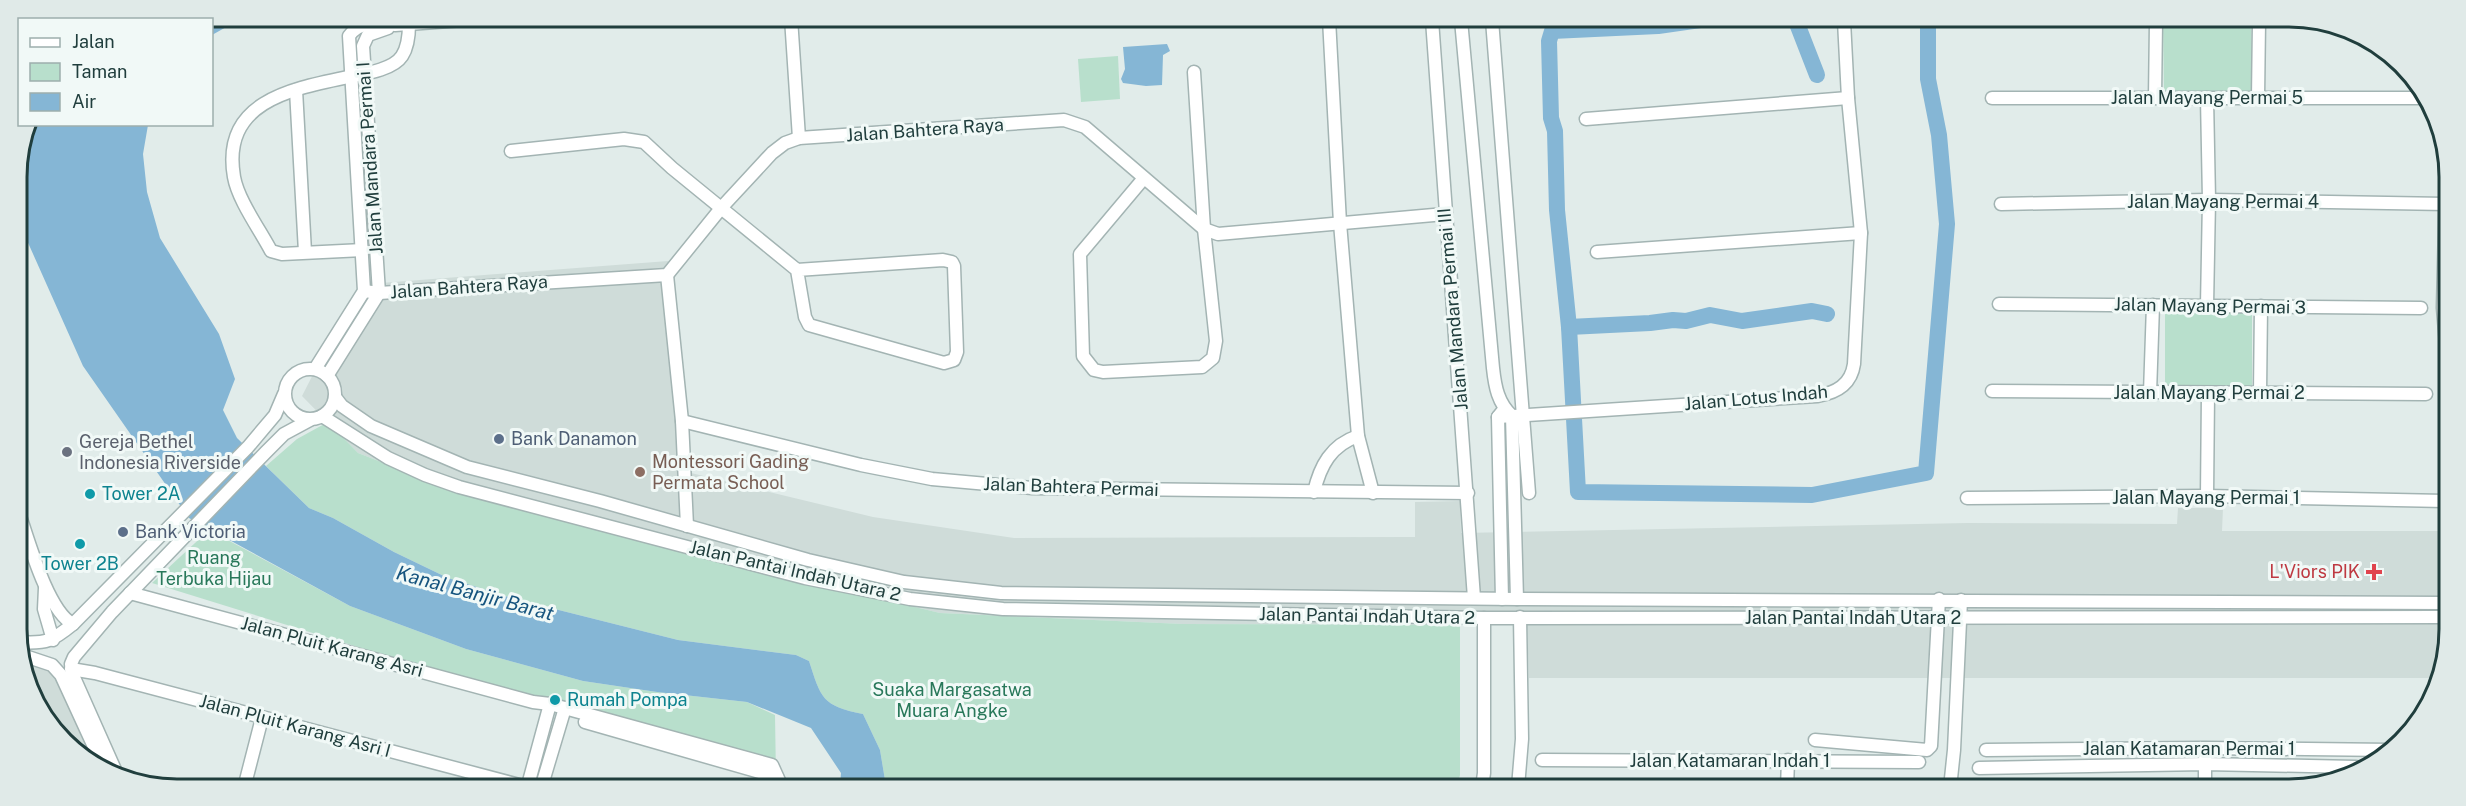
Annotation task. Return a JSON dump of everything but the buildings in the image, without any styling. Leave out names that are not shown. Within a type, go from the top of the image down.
[{"type":"street","name":"Jalan Mandara Permai I","points":[[361,27],[352,30],[348,41],[364,291]]},
{"type":"street","name":"Jalan Mandara Permai I","points":[[379,293],[363,46],[365,39],[375,31],[388,27]]},
{"type":"street","points":[[363,250],[282,254],[271,251],[234,177],[234,141],[246,117],[262,103],[296,90],[366,75],[395,62],[402,56],[409,27]]},
{"type":"street","points":[[792,27],[799,138]]},
{"type":"street","points":[[1329,27],[1340,223],[1358,436],[1373,493]]},
{"type":"street","name":"Jalan Mandara Permai III","points":[[1432,27],[1474,598]]},
{"type":"street","points":[[1462,27],[1493,368],[1497,392],[1509,414],[1529,493]]},
{"type":"street","points":[[1492,27],[1517,599]]},
{"type":"street","name":"Jalan Lotus Indah","points":[[1509,414],[1596,411],[1817,396],[1833,393],[1845,385],[1853,373],[1861,233],[1848,98],[1844,27]]},
{"type":"street","points":[[2155,98],[2156,27]]},
{"type":"street","points":[[2258,98],[2259,27]]},
{"type":"street","points":[[1144,178],[1080,254],[1083,356],[1094,370],[1103,372],[1202,367],[1213,358],[1216,341],[1204,229],[1194,72]]},
{"type":"street","points":[[296,90],[305,252]]},
{"type":"street","points":[[1586,119],[1848,98]]},
{"type":"street","name":"Jalan Mayang Permai 5","points":[[1992,98],[2416,98]]},
{"type":"street","points":[[2207,98],[2209,200],[2207,306]]},
{"type":"street","name":"Jalan Bahtera Raya","points":[[379,293],[667,275],[722,207],[772,153],[785,143],[799,138],[1064,120],[1085,127],[1204,229]]},
{"type":"street","points":[[511,151],[636,140],[644,142],[672,168],[797,270],[805,317],[809,325],[944,363],[954,360],[957,352],[952,262],[943,260],[797,270]]},
{"type":"street","name":"Jalan Mayang Permai 4","points":[[2001,204],[2209,200],[2439,204]]},
{"type":"street","points":[[1204,229],[1218,234],[1445,214]]},
{"type":"street","points":[[1597,252],[1861,233]]},
{"type":"street","points":[[667,275],[682,422],[687,526]]},
{"type":"street","points":[[327,376],[364,291],[379,293]]},
{"type":"street","points":[[315,369],[342,340],[379,293]]},
{"type":"street","name":"Jalan Mayang Permai 3","points":[[1999,303],[2421,308]]},
{"type":"street","points":[[2150,393],[2153,305]]},
{"type":"street","points":[[2260,393],[2261,306]]},
{"type":"street","points":[[28,642],[44,643],[53,640],[73,624],[171,526],[248,447],[275,415],[287,384],[297,372],[315,369],[327,376],[332,382],[337,399],[319,418],[284,434],[130,593],[77,652],[72,661],[71,669],[113,764]]},
{"type":"street","name":"Jalan Mayang Permai 2","points":[[1992,391],[2426,394]]},
{"type":"street","points":[[2207,496],[2208,393]]},
{"type":"street","points":[[284,394],[289,409],[302,418],[319,418]]},
{"type":"street","name":"Jalan Pantai Indah Utara 2","points":[[337,399],[353,415],[371,426],[467,467],[808,560],[904,582],[1001,593],[1502,599],[1939,599],[2439,603]]},
{"type":"street","points":[[1509,414],[1502,599],[1517,606],[1551,607],[1560,616]]},
{"type":"street","name":"Jalan Pantai Indah Utara 2","points":[[319,418],[388,458],[459,487],[805,578],[910,599],[1003,609],[1484,618],[1560,616],[2439,617]]},
{"type":"street","name":"Jalan Bahtera Permai","points":[[682,422],[861,465],[973,484],[1032,488],[1467,493]]},
{"type":"street","points":[[1314,492],[1318,473],[1331,452],[1346,440],[1358,436]]},
{"type":"street","name":"Jalan Mayang Permai 1","points":[[1967,498],[2207,496],[2439,501]]},
{"type":"street","points":[[27,535],[45,586],[66,620],[73,624]]},
{"type":"street","points":[[45,586],[44,609],[53,640]]},
{"type":"street","name":"Jalan Pluit Karang Asri","points":[[130,593],[533,702],[749,764],[775,779]]},
{"type":"street","name":"Jalan Katamaran Indah 1","points":[[1815,740],[1927,750],[1931,746],[1939,599]]},
{"type":"street","points":[[1951,779],[1961,600]]},
{"type":"street","points":[[1519,779],[1522,740],[1520,617]]},
{"type":"street","points":[[1483,779],[1484,618]]},
{"type":"street","points":[[30,657],[52,665],[62,675],[99,757]]},
{"type":"street","name":"Jalan Pluit Karang Asri I","points":[[71,669],[496,779]]},
{"type":"street","points":[[530,779],[549,708]]},
{"type":"street","points":[[544,779],[564,712]]},
{"type":"street","points":[[246,779],[262,718]]},
{"type":"street","points":[[2204,748],[2205,779]]},
{"type":"street","name":"Jalan Katamaran Permai 1","points":[[1986,750],[2204,748],[2377,750]]},
{"type":"street","name":"Jalan Katamaran Indah 1","points":[[1542,760],[1919,762]]},
{"type":"street","points":[[1787,779],[1788,760]]},
{"type":"street","points":[[1979,768],[2205,764],[2346,767]]},
{"type":"shaded area","points":[[668,261],[687,472],[873,517],[1014,538],[1415,537],[1415,502],[1460,501],[1461,533],[1968,523],[2177,524],[2178,508],[2223,508],[2222,531],[2439,531],[2438,648],[2431,678],[1529,678],[1527,625],[1183,624],[940,613],[694,554],[461,493],[358,453],[302,396],[353,296],[381,283]]},
{"type":"shaded area","points":[[31,661],[65,671],[111,763],[78,742],[64,728],[43,695]]},
{"type":"green space","points":[[2163,27],[2251,27],[2253,93],[2164,95]]},
{"type":"green space","points":[[1118,56],[1120,99],[1081,102],[1078,59]]},
{"type":"green space","points":[[2165,313],[2252,313],[2252,387],[2165,386]]},
{"type":"green space","name":"Suaka Margasatwa Muara Angke","points":[[328,422],[358,453],[461,493],[694,554],[940,613],[1183,624],[1460,625],[1459,779],[885,779],[880,750],[863,714],[839,708],[825,698],[809,661],[796,655],[678,640],[515,599],[448,578],[394,552],[333,518],[309,508],[266,466],[297,439]]},
{"type":"green space","name":"Ruang Terbuka Hijau","points":[[209,530],[350,606],[466,649],[583,681],[747,702],[775,715],[776,777],[152,583]]},
{"type":"water","points":[[213,27],[226,27],[213,34]]},
{"type":"water","points":[[1167,44],[1170,51],[1163,55],[1162,85],[1146,86],[1123,83],[1121,79],[1125,69],[1123,47]]},
{"type":"water","name":"Kanal Banjir Barat","points":[[36,126],[148,126],[143,154],[147,192],[160,238],[219,334],[235,379],[223,410],[237,438],[309,508],[333,518],[394,552],[448,578],[515,599],[678,640],[796,655],[809,661],[825,698],[839,708],[863,714],[880,750],[885,779],[841,779],[841,773],[811,728],[747,702],[583,681],[466,649],[350,606],[189,518],[83,366],[27,240],[27,168],[32,138]]},
{"type":"waterway","points":[[1637,27],[1552,31],[1549,41],[1551,118],[1555,131],[1557,210],[1569,327],[1578,492],[1812,495],[1926,473],[1947,224],[1939,135],[1928,79],[1928,27]]},
{"type":"waterway","points":[[1798,27],[1817,75]]},
{"type":"waterway","points":[[1569,327],[1686,321],[1710,315],[1742,321],[1812,311],[1827,314]]},
{"type":"place","name":"Bank Danamon","points":[[499,439]]},
{"type":"place","name":"Gereja Bethel Indonesia Riverside","points":[[67,452]]},
{"type":"place","name":"Montessori Gading Permata School","points":[[640,472]]},
{"type":"place","name":"Tower 2A","points":[[90,494]]},
{"type":"place","name":"Bank Victoria","points":[[123,532]]},
{"type":"place","name":"Tower 2B","points":[[80,544]]},
{"type":"place","name":"L'Viors PIK","points":[[2374,572]]},
{"type":"place","name":"Rumah Pompa","points":[[555,700]]}]
